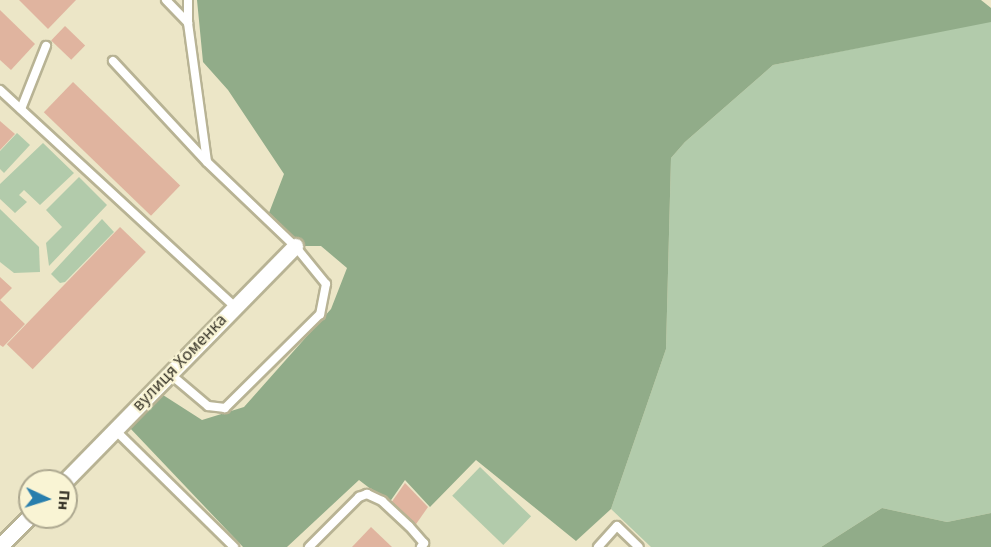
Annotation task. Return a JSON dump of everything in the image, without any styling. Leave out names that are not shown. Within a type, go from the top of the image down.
[{"type":"street","name":"вулиця Хоменка","points":[[77,469],[295,246]]},
{"type":"street","points":[[2,546],[18,529]]},
{"type":"lane","points":[[166,0],[188,23]]},
{"type":"lane","points":[[188,0],[188,23],[207,162]]},
{"type":"lane","points":[[21,109],[46,46]]},
{"type":"lane","points":[[114,61],[207,162],[295,246],[327,284],[320,314],[225,408],[208,406],[169,373]]},
{"type":"lane","points":[[0,90],[235,307]]},
{"type":"lane","points":[[115,430],[234,547]]},
{"type":"lane","points":[[309,547],[359,497],[367,494],[382,501],[409,526],[424,543],[421,547]]},
{"type":"lane","points":[[598,547],[617,526],[639,547]]},
{"type":"green space","points":[[197,0],[981,0],[991,8],[991,22],[773,65],[685,142],[671,158],[666,349],[611,509],[576,541],[476,460],[430,507],[405,480],[389,503],[359,480],[287,547],[243,547],[129,427],[163,395],[202,420],[244,407],[331,309],[347,268],[321,246],[295,246],[267,218],[284,174],[228,90],[203,62]]},
{"type":"green space","points":[[991,21],[991,513],[947,522],[882,508],[821,547],[651,547],[611,509],[666,349],[671,158],[685,142],[773,65]]},
{"type":"green space","points":[[17,133],[30,145],[4,173],[0,169],[0,151]]},
{"type":"green space","points":[[43,143],[74,173],[40,205],[24,190],[19,195],[27,202],[15,213],[0,199],[0,184]]},
{"type":"green space","points":[[79,177],[107,205],[49,266],[46,243],[62,227],[46,210]]},
{"type":"green space","points":[[0,209],[39,247],[40,272],[14,273],[0,262]]},
{"type":"green space","points":[[102,219],[114,232],[65,282],[60,283],[51,274]]},
{"type":"green space","points":[[480,467],[531,516],[503,545],[452,496]]},
{"type":"green space","points":[[882,508],[947,522],[991,513],[991,547],[821,547]]},
{"type":"building","points":[[19,0],[76,0],[48,29]]},
{"type":"building","points":[[0,10],[35,44],[11,70],[0,60]]},
{"type":"building","points":[[65,26],[85,45],[71,60],[51,40]]},
{"type":"building","points":[[73,82],[180,186],[151,216],[44,112]]},
{"type":"building","points":[[0,121],[15,134],[0,150]]},
{"type":"building","points":[[120,227],[146,252],[33,369],[7,344]]},
{"type":"building","points":[[0,277],[12,288],[0,300]]},
{"type":"building","points":[[0,300],[25,324],[3,347],[0,345]]},
{"type":"building","points":[[405,483],[428,507],[414,527],[391,503]]},
{"type":"building","points":[[371,527],[392,547],[352,547]]}]
